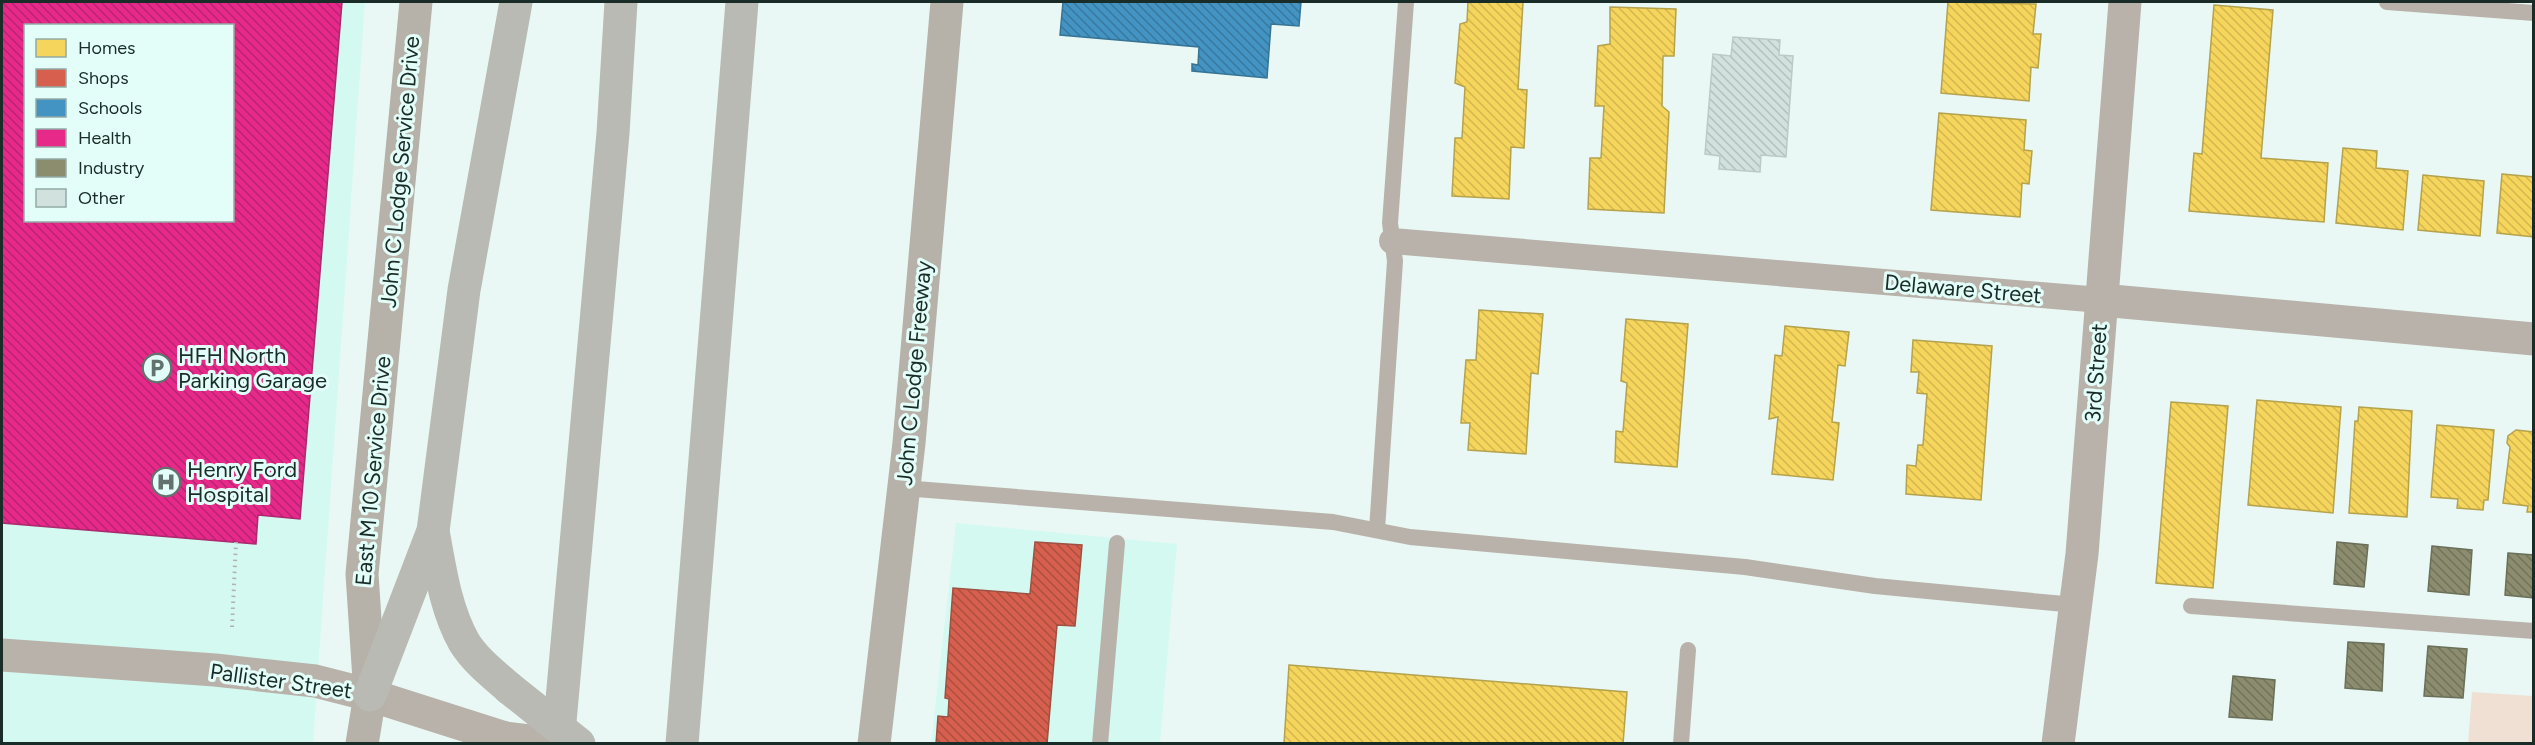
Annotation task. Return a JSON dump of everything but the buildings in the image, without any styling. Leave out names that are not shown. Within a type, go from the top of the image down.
[{"type":"highway","points":[[370,695],[433,531],[464,290],[516,2]]},
{"type":"highway","points":[[556,744],[613,133],[621,2]]},
{"type":"highway","points":[[682,744],[742,2]]},
{"type":"highway","points":[[542,744],[596,321]]},
{"type":"highway","points":[[433,531],[452,615],[465,643],[484,667],[579,744]]},
{"type":"main road","name":"John C Lodge Service Drive","points":[[383,342],[416,2]]},
{"type":"main road","name":"John C Lodge Freeway","points":[[874,744],[903,488],[948,2]]},
{"type":"main road","name":"East M 10 Service Drive","points":[[362,744],[370,695],[362,574],[383,342]]},
{"type":"street","name":"3rd Street","points":[[2058,744],[2082,554],[2125,2]]},
{"type":"street","name":"Delaware Street","points":[[1392,241],[2101,300],[2534,339]]},
{"type":"street","name":"Pallister Street","points":[[2,655],[215,670],[315,681],[370,695],[506,738],[556,744]]},
{"type":"lane","points":[[1377,530],[1395,261],[1390,223],[1406,2]]},
{"type":"lane","points":[[2388,2],[2534,13]]},
{"type":"lane","points":[[903,488],[1333,522],[1410,537],[1745,567],[1875,586],[2075,605]]},
{"type":"lane","points":[[1100,744],[1117,543]]},
{"type":"lane","points":[[2191,606],[2534,631]]},
{"type":"lane","points":[[1681,744],[1688,650]]},
{"type":"path","points":[[232,627],[236,542]]},
{"type":"shaded area","name":"Henry Ford Hospital","points":[[2,2],[365,2],[313,743],[2,743]]},
{"type":"shaded area","points":[[956,523],[1177,544],[1160,743],[931,744]]},
{"type":"shaded area","points":[[2472,692],[2533,696],[2533,743],[2468,743]]},
{"type":"place","name":"HFH North Parking Garage","points":[[157,368]]},
{"type":"place","name":"Henry Ford Hospital","points":[[166,482]]}]
